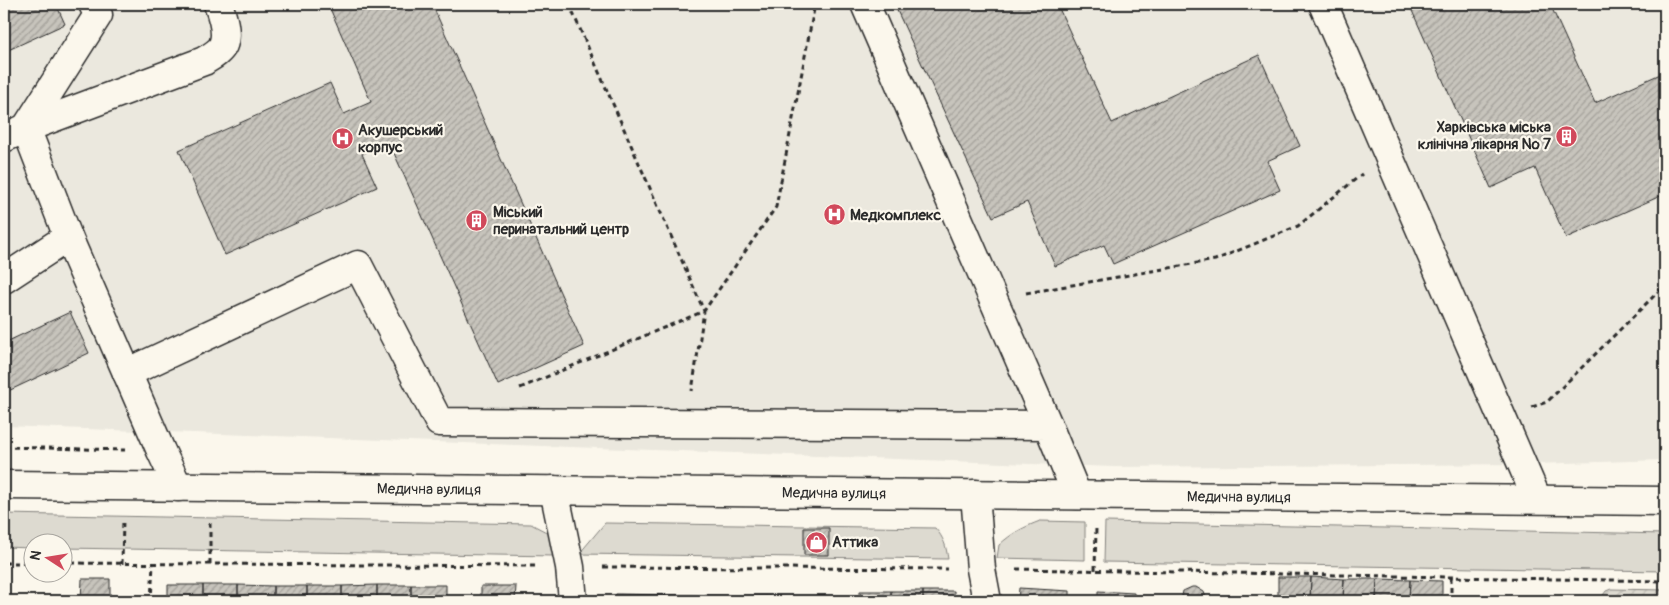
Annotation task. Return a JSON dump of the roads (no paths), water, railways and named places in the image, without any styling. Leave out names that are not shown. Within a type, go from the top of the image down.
[{"type":"street","points":[[15,133],[98,15],[93,4]]},
{"type":"street","points":[[15,133],[204,61],[215,54],[223,45],[224,25],[218,4]]},
{"type":"street","points":[[866,4],[1077,495]]},
{"type":"street","points":[[1323,4],[1537,499]]},
{"type":"street","points":[[15,133],[68,237],[178,486]]},
{"type":"street","points":[[4,279],[68,237]]},
{"type":"street","points":[[127,373],[358,265],[439,422],[1048,425]]},
{"type":"street","name":"Медична вулиця","points":[[4,485],[1665,500]]},
{"type":"street","points":[[554,490],[570,567],[574,601]]},
{"type":"street","points":[[975,494],[981,569],[986,601]]},
{"type":"place","name":"Харківська міська клінічна лікарня № 7","points":[[1567,136]]},
{"type":"place","name":"Акушерський корпус","points":[[342,139]]},
{"type":"place","name":"Медкомплекс","points":[[834,215]]},
{"type":"place","name":"Міський перинатальний центр","points":[[477,221]]},
{"type":"place","name":"Аттика","points":[[816,542]]}]
